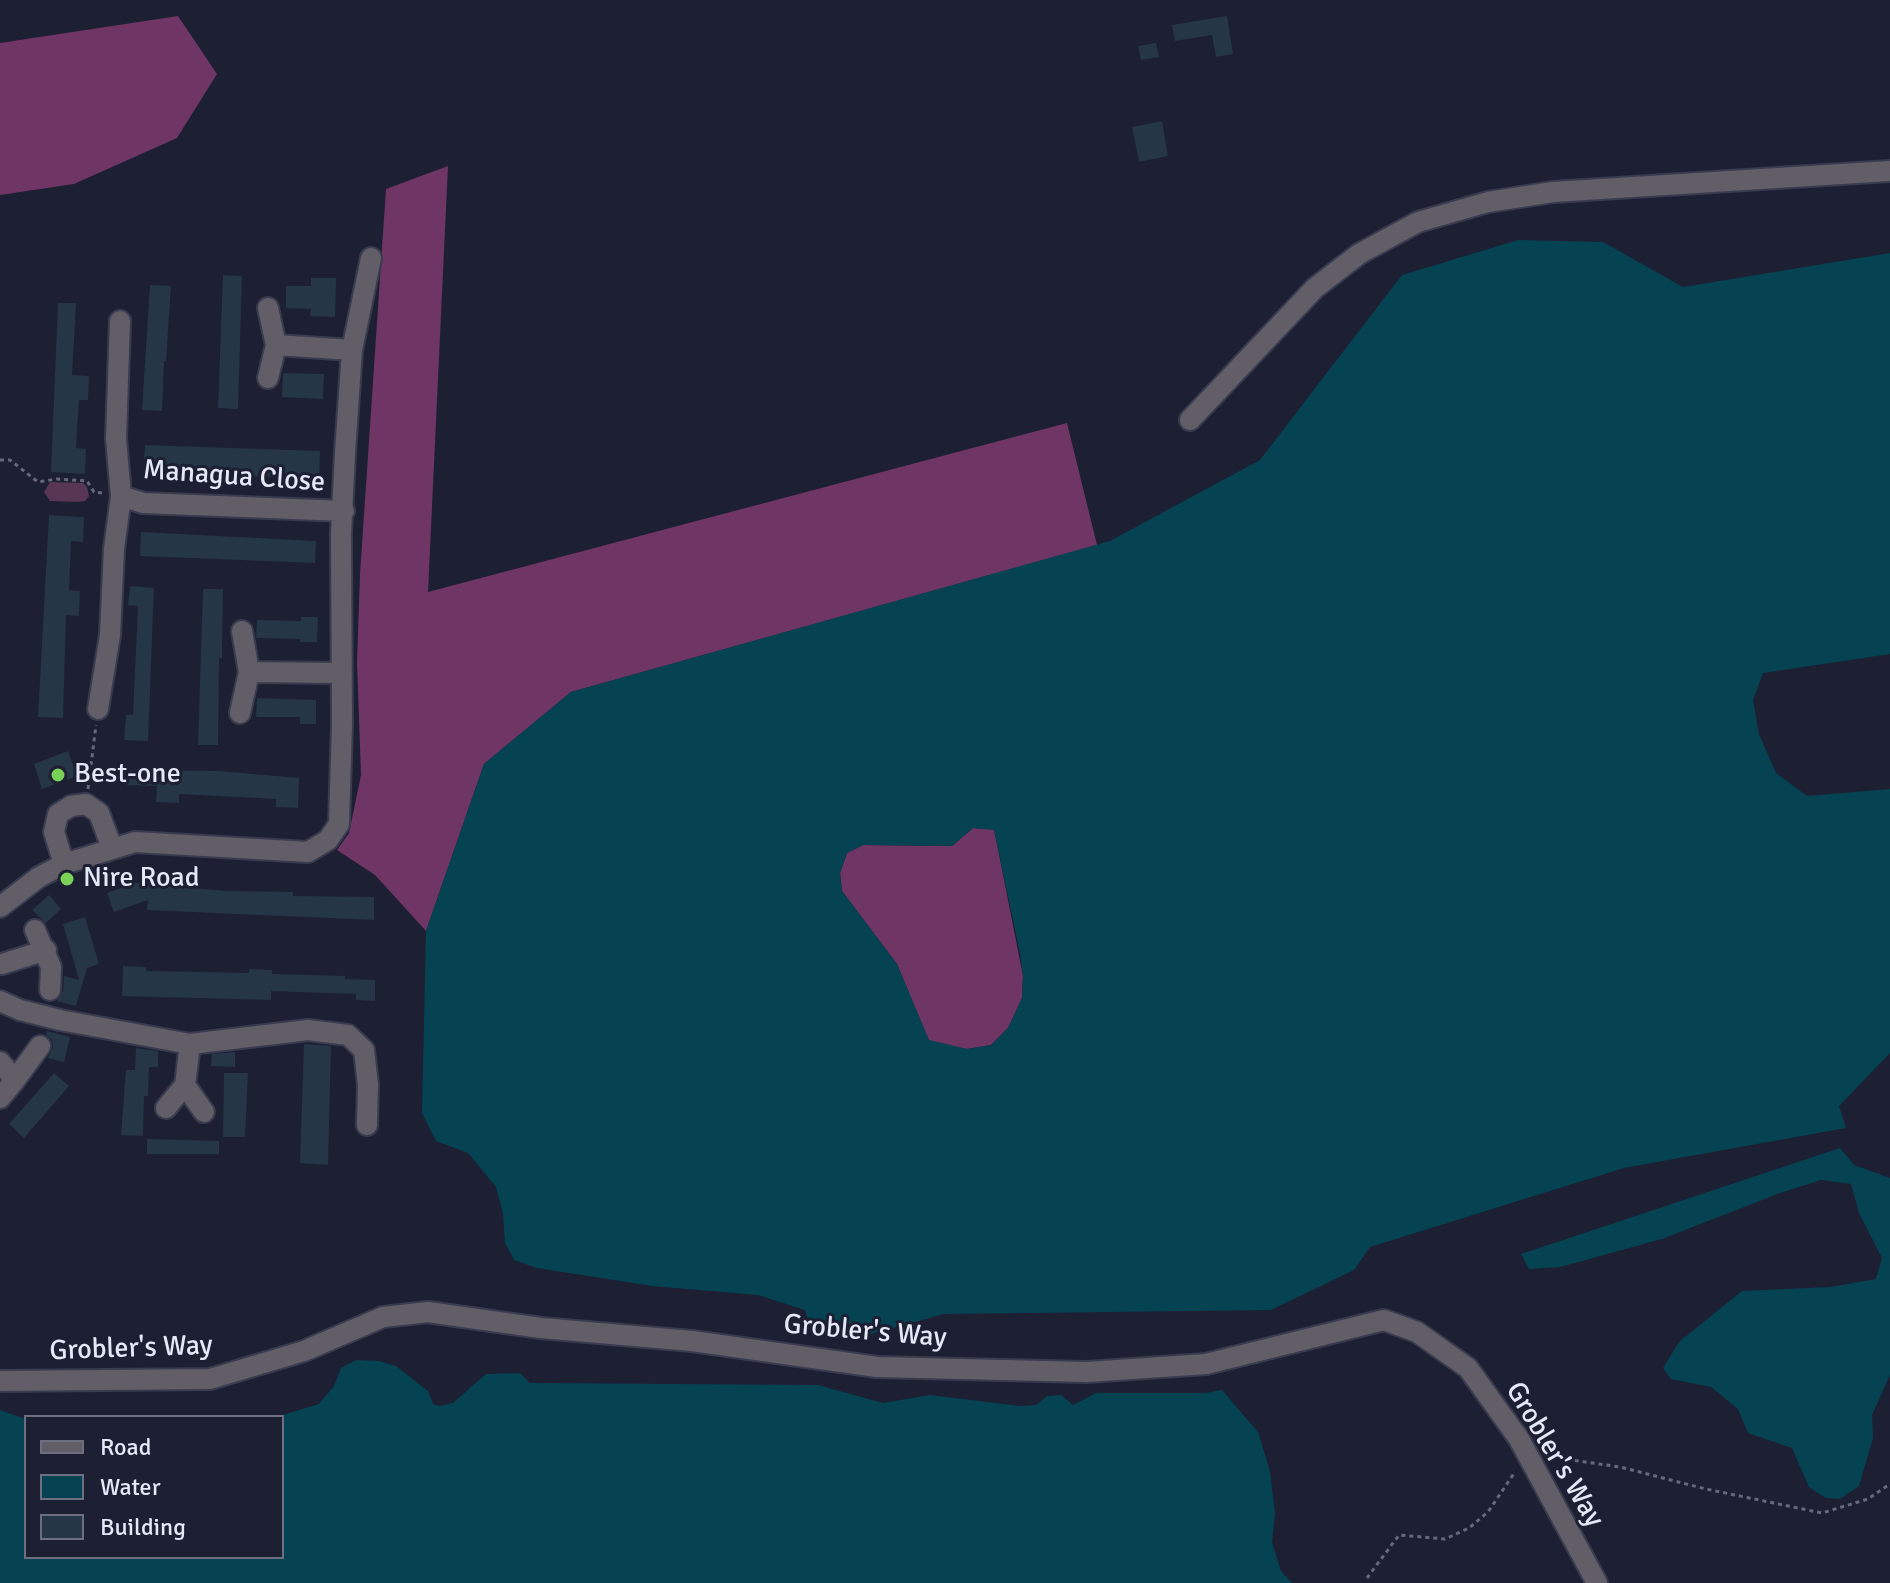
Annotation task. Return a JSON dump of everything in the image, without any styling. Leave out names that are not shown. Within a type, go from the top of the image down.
[{"type":"street","points":[[1190,420],[1315,288],[1359,254],[1418,222],[1488,202],[1553,192],[1890,171]]},
{"type":"street","points":[[0,907],[39,877],[64,864],[135,842],[308,852],[328,840],[339,824],[341,533],[352,350],[371,258]]},
{"type":"street","points":[[268,308],[276,345],[268,378]]},
{"type":"street","name":"Managua Close","points":[[98,709],[110,635],[114,549],[121,496],[116,438],[120,321]]},
{"type":"street","points":[[276,345],[352,350]]},
{"type":"street","name":"Managua Close","points":[[121,496],[143,503],[344,511]]},
{"type":"street","points":[[240,713],[249,672],[242,631]]},
{"type":"street","points":[[249,672],[341,673]]},
{"type":"street","points":[[64,864],[54,832],[58,814],[71,806],[86,804],[99,813],[112,848]]},
{"type":"street","points":[[35,930],[51,967],[50,990]]},
{"type":"street","points":[[0,991],[1,962],[46,950]]},
{"type":"street","points":[[0,1001],[20,1010],[60,1020],[190,1044],[308,1030],[348,1035],[364,1050],[368,1085],[367,1125]]},
{"type":"street","points":[[166,1108],[185,1085],[190,1044]]},
{"type":"street","points":[[0,1098],[40,1046]]},
{"type":"street","points":[[0,1062],[15,1080]]},
{"type":"street","points":[[185,1085],[204,1112]]},
{"type":"street","name":"Grobler's Way","points":[[0,1381],[210,1379],[304,1351],[383,1317],[428,1312],[541,1328],[692,1341],[877,1367],[1087,1372],[1206,1364],[1384,1320],[1417,1332],[1468,1368],[1528,1455],[1597,1583]]},
{"type":"path","points":[[0,460],[10,460],[38,482],[57,479],[87,481],[94,492],[121,496]]},
{"type":"path","points":[[86,804],[98,709]]},
{"type":"path","points":[[1367,1578],[1399,1535],[1445,1539],[1469,1528],[1488,1512],[1528,1455],[1620,1467],[1822,1513],[1868,1499],[1890,1484]]},
{"type":"shaded area","points":[[178,16],[217,74],[177,138],[74,184],[0,195],[0,43]]},
{"type":"shaded area","points":[[448,166],[428,592],[1067,423],[1097,545],[571,692],[484,764],[426,931],[375,875],[337,850],[349,833],[361,775],[357,662],[360,574],[386,189]]},
{"type":"shaded area","points":[[50,482],[83,483],[89,496],[85,501],[78,502],[50,501],[44,492]]},
{"type":"shaded area","points":[[973,828],[994,829],[1023,976],[1022,998],[1008,1028],[991,1045],[967,1049],[929,1041],[897,964],[842,891],[840,873],[847,853],[863,845],[952,846]]},
{"type":"water","points":[[1518,240],[1603,242],[1683,287],[1890,253],[1890,654],[1763,673],[1753,700],[1759,734],[1776,773],[1807,796],[1890,789],[1890,1053],[1839,1106],[1846,1128],[1624,1168],[1370,1247],[1354,1270],[1271,1310],[944,1314],[853,1339],[812,1332],[805,1310],[758,1295],[652,1286],[537,1268],[514,1260],[505,1243],[503,1213],[496,1187],[468,1153],[436,1141],[422,1113],[426,931],[484,764],[571,692],[1110,541],[1260,460],[1402,275]],"holes":[[[973,828],[994,830],[1020,953],[1022,998],[1008,1028],[991,1045],[967,1049],[929,1040],[897,964],[842,891],[840,873],[847,853],[863,845],[952,846]]]},
{"type":"water","points":[[1840,1148],[1854,1165],[1890,1178],[1890,1375],[1872,1415],[1873,1438],[1859,1486],[1840,1499],[1826,1498],[1809,1487],[1792,1448],[1748,1433],[1738,1409],[1711,1387],[1671,1379],[1663,1368],[1679,1342],[1742,1291],[1830,1287],[1876,1279],[1882,1258],[1859,1213],[1851,1184],[1821,1180],[1662,1239],[1560,1267],[1529,1269],[1521,1254]]},
{"type":"water","points":[[356,1360],[379,1361],[396,1366],[428,1391],[433,1404],[439,1406],[453,1403],[486,1374],[520,1373],[530,1383],[818,1385],[883,1403],[930,1395],[1020,1406],[1036,1405],[1047,1396],[1061,1395],[1073,1405],[1096,1393],[1206,1393],[1222,1390],[1258,1432],[1270,1471],[1275,1514],[1272,1542],[1281,1571],[1292,1583],[0,1583],[0,1410],[24,1418],[24,1559],[284,1559],[283,1415],[319,1404],[334,1386],[341,1368]]},
{"type":"building","points":[[1227,16],[1233,54],[1216,57],[1212,35],[1175,41],[1172,25]]},
{"type":"building","points":[[1156,43],[1159,57],[1141,60],[1138,46]]},
{"type":"building","points":[[1162,121],[1168,156],[1139,162],[1132,127]]},
{"type":"building","points":[[223,275],[242,276],[238,409],[218,408]]},
{"type":"building","points":[[311,278],[336,278],[335,317],[310,316],[311,309],[286,308],[286,286],[311,286]]},
{"type":"building","points":[[150,285],[171,286],[162,411],[142,410]]},
{"type":"building","points":[[58,303],[76,303],[72,375],[89,376],[88,400],[79,400],[76,448],[86,449],[85,474],[51,472]]},
{"type":"building","points":[[283,373],[324,374],[323,399],[282,397]]},
{"type":"building","points":[[145,445],[320,451],[319,478],[240,476],[240,472],[166,469],[166,477],[143,476]]},
{"type":"building","points":[[49,515],[84,517],[83,542],[71,541],[69,590],[80,591],[79,616],[66,615],[63,718],[38,717]]},
{"type":"building","points":[[141,532],[316,541],[315,563],[140,556]]},
{"type":"building","points":[[130,586],[154,588],[148,741],[124,740],[126,715],[133,715],[138,606],[128,605]]},
{"type":"building","points":[[203,589],[223,589],[218,745],[198,745]]},
{"type":"building","points":[[301,617],[318,617],[317,642],[256,638],[257,620],[301,621]]},
{"type":"building","points":[[257,698],[316,700],[316,724],[300,724],[300,717],[256,717]]},
{"type":"building","points":[[68,751],[77,776],[42,789],[34,764]]},
{"type":"building","points":[[123,770],[219,771],[299,778],[298,808],[276,807],[276,799],[179,794],[179,803],[156,802],[157,786],[123,785]]},
{"type":"building","points":[[134,883],[227,891],[293,892],[293,896],[374,897],[374,920],[147,910],[148,900],[114,912],[107,893]]},
{"type":"building","points":[[49,895],[61,909],[46,923],[32,910]]},
{"type":"building","points":[[85,917],[99,964],[87,968],[76,1006],[57,1001],[63,991],[64,976],[79,980],[63,924]]},
{"type":"building","points":[[123,966],[146,967],[146,971],[249,973],[249,969],[272,970],[272,974],[375,980],[375,1001],[356,1000],[356,994],[271,991],[271,1000],[122,996]]},
{"type":"building","points":[[47,1031],[70,1037],[64,1062],[48,1058],[53,1047]]},
{"type":"building","points":[[304,1044],[331,1046],[328,1165],[300,1163]]},
{"type":"building","points":[[136,1048],[158,1051],[158,1067],[149,1067],[148,1096],[144,1096],[143,1136],[121,1135],[126,1070],[135,1070]]},
{"type":"building","points":[[235,1052],[235,1067],[211,1066],[212,1054]]},
{"type":"building","points":[[54,1073],[69,1086],[24,1138],[9,1124]]},
{"type":"building","points":[[224,1073],[248,1073],[245,1137],[223,1137]]},
{"type":"building","points":[[147,1139],[219,1141],[219,1154],[147,1154]]},
{"type":"place","name":"Best-one","points":[[58,775]]},
{"type":"place","name":"Nire Road","points":[[67,879]]}]
